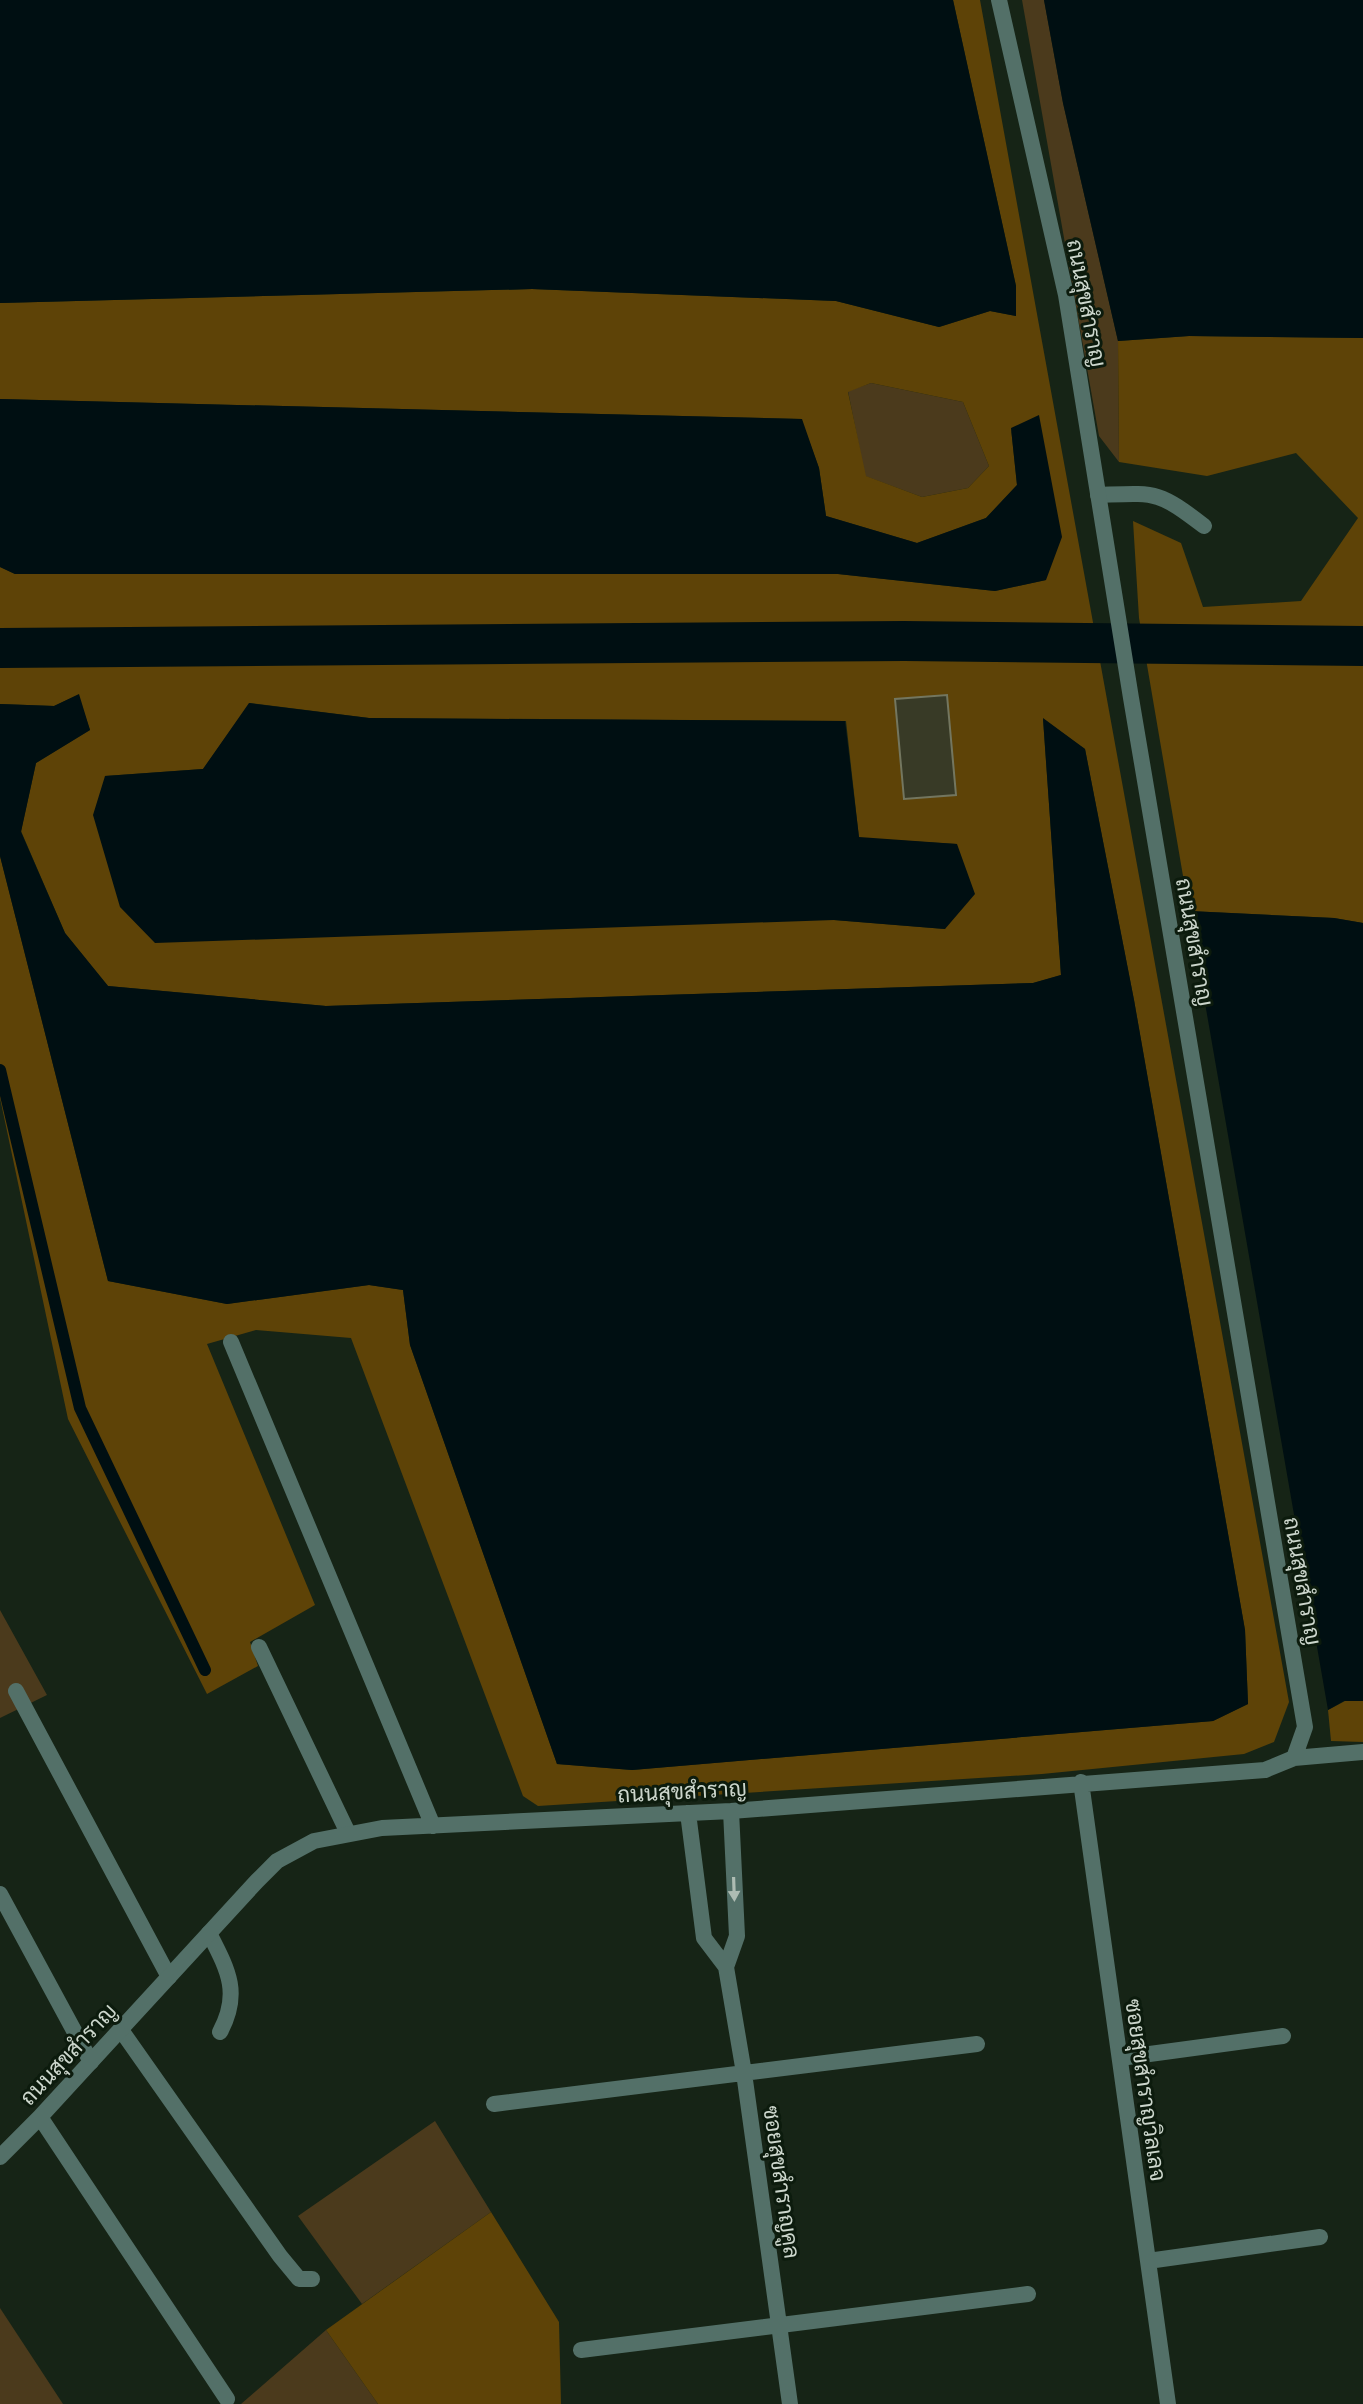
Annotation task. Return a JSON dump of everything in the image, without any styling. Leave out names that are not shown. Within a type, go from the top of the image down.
[{"type":"street","name":"ถนนสุขสำราญ","points":[[0,2157],[277,1861],[314,1841],[348,1833],[433,1826],[731,1811],[1265,1770],[1294,1758],[1305,1727],[1066,295],[999,0]]},
{"type":"street","points":[[1098,495],[1151,493],[1171,500],[1204,526]]},
{"type":"street","points":[[231,1342],[433,1826]]},
{"type":"street","points":[[259,1647],[348,1833]]},
{"type":"street","points":[[16,1691],[169,1977]]},
{"type":"street","points":[[1294,1758],[1363,1752]]},
{"type":"street","name":"ซอยสุขสำราญวิลเลจ","points":[[1081,1782],[1168,2404]]},
{"type":"street","name":"ซอยสุขสำราญคูล","points":[[726,1967],[737,1936],[731,1811]]},
{"type":"street","name":"ซอยสุขสำราญคูล","points":[[688,1813],[704,1938],[726,1967],[744,2073],[790,2404]]},
{"type":"street","points":[[0,1894],[91,2062]]},
{"type":"street","points":[[209,1933],[228,1969],[232,1993],[229,2017],[220,2032]]},
{"type":"street","points":[[121,2030],[280,2256],[299,2279],[312,2279]]},
{"type":"street","points":[[1120,2058],[1283,2036]]},
{"type":"street","points":[[494,2104],[977,2044]]},
{"type":"street","points":[[40,2117],[227,2399]]},
{"type":"street","points":[[1148,2261],[1320,2237]]},
{"type":"street","points":[[581,2350],[1028,2294]]},
{"type":"shaded area","points":[[0,0],[953,0],[1016,286],[1016,316],[990,311],[939,327],[836,301],[532,289],[0,303]]},
{"type":"shaded area","points":[[953,0],[980,0],[1289,1702],[1274,1742],[1244,1754],[1042,1774],[538,1806],[523,1796],[351,1338],[256,1330],[207,1344],[315,1605],[250,1642],[258,1666],[207,1694],[68,1419],[0,1098],[0,856],[108,1281],[227,1304],[369,1285],[403,1290],[410,1345],[557,1764],[632,1770],[1213,1721],[1248,1704],[1245,1630],[1134,1000],[1085,749],[1043,719],[1061,975],[1033,983],[326,1006],[108,986],[65,933],[21,831],[36,763],[90,730],[78,695],[54,706],[0,704],[0,567],[15,574],[838,574],[995,591],[1046,580],[1011,428],[1017,485],[986,518],[917,543],[826,516],[819,468],[801,419],[0,399],[0,303],[532,289],[836,301],[939,327],[990,311],[1016,316],[1016,286]],"holes":[[[871,383],[963,402],[989,466],[968,488],[922,497],[866,476],[848,392]],[[250,703],[369,718],[846,721],[859,838],[957,844],[945,929],[834,920],[105,776],[203,769]]]},
{"type":"shaded area","points":[[1022,0],[1044,0],[1063,103],[1118,341],[1119,462],[1099,436]]},
{"type":"shaded area","points":[[1044,0],[1363,0],[1363,338],[1189,336],[1118,341],[1063,103]]},
{"type":"shaded area","points":[[1189,336],[1363,338],[1363,923],[1334,918],[1189,911],[1139,618],[1133,521],[1181,543],[1203,607],[1301,601],[1358,518],[1296,453],[1207,476],[1119,462],[1118,341]]},
{"type":"shaded area","points":[[871,383],[963,402],[989,466],[968,488],[922,497],[865,476],[848,391]]},
{"type":"shaded area","points":[[0,399],[802,419],[819,468],[826,516],[917,543],[986,518],[1017,485],[1011,428],[1039,415],[1062,537],[1046,580],[995,591],[838,574],[15,574],[0,567]]},
{"type":"shaded area","points":[[79,694],[90,730],[36,763],[21,832],[65,933],[108,986],[326,1006],[1033,983],[1061,975],[1043,718],[1085,749],[1134,1000],[1245,1630],[1248,1704],[1213,1721],[632,1770],[557,1764],[410,1345],[403,1290],[369,1285],[227,1304],[108,1281],[0,856],[0,704],[54,706]]},
{"type":"shaded area","points":[[249,703],[369,718],[845,721],[859,837],[957,844],[975,894],[945,929],[834,920],[155,943],[120,907],[93,815],[105,776],[203,769]]},
{"type":"shaded area","points":[[1189,911],[1334,918],[1363,923],[1363,1701],[1344,1701],[1328,1710]]},
{"type":"shaded area","points":[[0,1610],[47,1695],[0,1718]]},
{"type":"shaded area","points":[[1345,1701],[1363,1701],[1363,1742],[1331,1741],[1328,1710]]},
{"type":"shaded area","points":[[435,2121],[491,2212],[362,2304],[298,2216]]},
{"type":"shaded area","points":[[491,2212],[559,2322],[561,2404],[378,2404],[326,2330]]},
{"type":"shaded area","points":[[0,2308],[63,2404],[0,2404]]},
{"type":"shaded area","points":[[326,2330],[378,2404],[241,2404]]},
{"type":"building","points":[[947,695],[956,795],[904,799],[895,699]]},
{"type":"waterway","points":[[0,648],[904,641],[1363,646]]},
{"type":"waterway","points":[[0,1070],[80,1408],[205,1670]]}]
